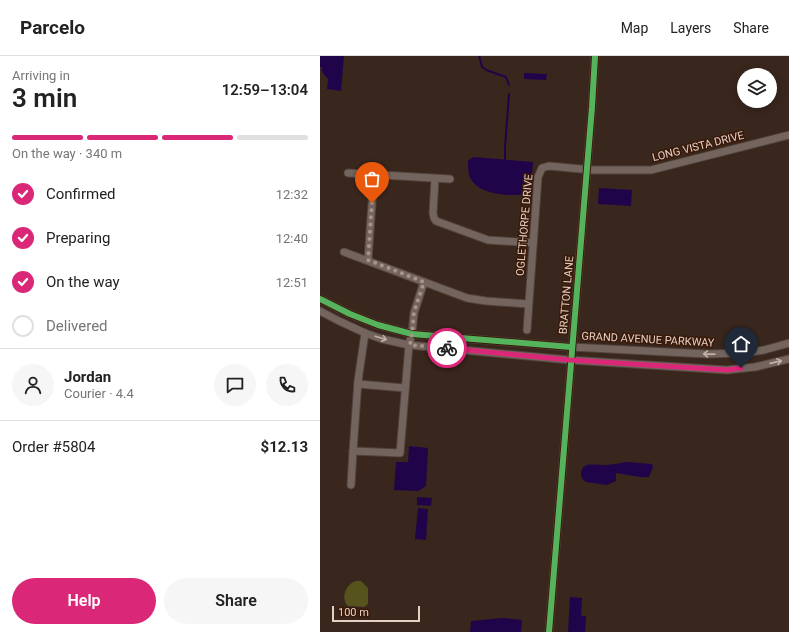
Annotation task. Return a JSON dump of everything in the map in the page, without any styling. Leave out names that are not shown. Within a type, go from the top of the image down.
[{"type":"street","name":"BRATTON LANE","points":[[548,632],[570,360],[577,299],[592,107],[594,56]]},
{"type":"street","name":"LONG VISTA DRIVE","points":[[587,169],[651,170],[789,135]]},
{"type":"street","name":"OGLETHORPE DRIVE","points":[[527,330],[538,177],[542,168],[549,166],[587,169]]},
{"type":"street","points":[[348,173],[450,179]]},
{"type":"street","points":[[368,260],[374,175]]},
{"type":"street","points":[[435,179],[433,213],[436,221],[488,240],[533,243]]},
{"type":"street","points":[[344,252],[467,298],[528,304]]},
{"type":"street","points":[[353,451],[400,453],[414,312],[424,282]]},
{"type":"street","name":"GRAND AVENUE PARKWAY","points":[[320,299],[357,317],[378,325],[412,334],[572,346],[725,354],[764,350],[789,343]]},
{"type":"street","points":[[320,311],[339,321],[382,339],[410,345],[570,360],[727,370],[755,367],[789,359]]},
{"type":"street","points":[[351,485],[358,384],[365,332]]},
{"type":"street","points":[[358,384],[406,388]]},
{"type":"shaded area","points":[[320,56],[344,56],[341,91],[327,89],[328,79],[322,72],[322,67],[320,67]]},
{"type":"shaded area","points":[[524,73],[547,74],[546,80],[524,79]]},
{"type":"shaded area","points":[[473,157],[533,162],[530,195],[492,193],[478,187],[471,180],[469,172],[468,161]]},
{"type":"shaded area","points":[[599,188],[632,190],[631,206],[598,204]]},
{"type":"shaded area","points":[[409,446],[428,448],[426,486],[418,491],[394,490],[396,462],[408,462]]},
{"type":"shaded area","points":[[627,462],[652,464],[653,467],[649,477],[616,473],[616,481],[607,485],[586,482],[581,477],[583,467],[586,465],[607,465]]},
{"type":"shaded area","points":[[417,497],[432,498],[431,506],[417,505]]},
{"type":"shaded area","points":[[418,508],[428,509],[426,540],[415,539]]},
{"type":"shaded area","points":[[356,581],[361,581],[368,588],[368,604],[364,607],[348,606],[344,599],[345,592],[349,585]]},
{"type":"shaded area","points":[[570,597],[582,598],[581,616],[586,616],[585,632],[568,632]]},
{"type":"shaded area","points":[[502,618],[522,620],[521,632],[470,632],[471,621]]},
{"type":"waterway","points":[[479,56],[482,67],[486,70],[506,77],[509,85]]},
{"type":"waterway","points":[[505,160],[509,94]]},
{"type":"cycle path","points":[[549,632],[595,56]]},
{"type":"cycle path","points":[[320,299],[350,314],[378,325],[412,334],[571,347]]},
{"type":"way so far","points":[[372,203],[368,260],[424,282],[414,312],[410,345],[447,348]]},
{"type":"route","points":[[447,348],[570,360],[727,370],[741,368]]}]
